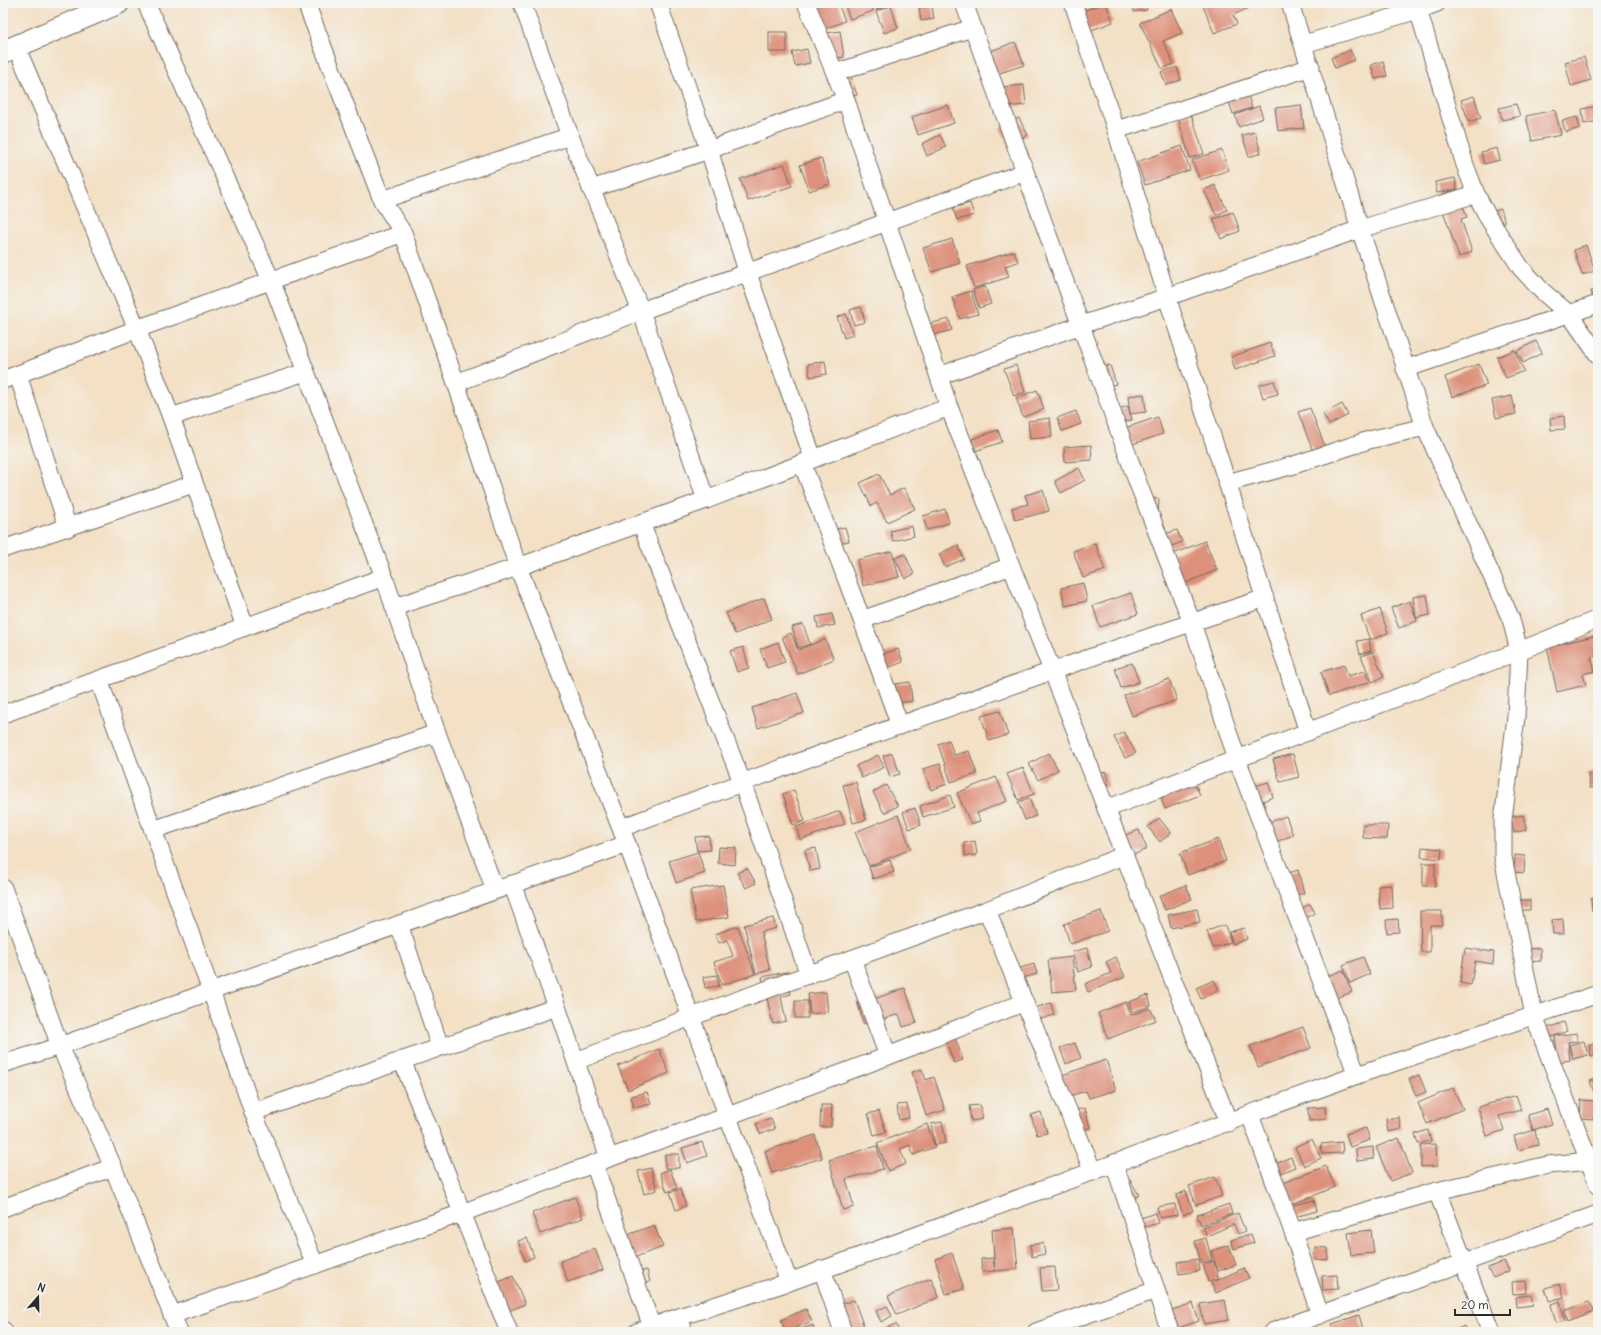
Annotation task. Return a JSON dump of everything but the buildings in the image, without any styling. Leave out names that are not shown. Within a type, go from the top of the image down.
[{"type":"highway","points":[[10,49],[118,3]]},
{"type":"street","points":[[146,3],[271,280],[384,578],[437,733],[495,890]]},
{"type":"street","points":[[306,3],[382,200],[403,234],[456,383],[518,568],[624,836],[789,1282]]},
{"type":"street","points":[[522,3],[570,136],[641,311],[706,500]]},
{"type":"street","points":[[658,3],[710,150],[807,461],[900,726]]},
{"type":"street","points":[[806,3],[846,100],[949,407],[1229,1123]]},
{"type":"street","points":[[964,3],[1136,478],[1192,623],[1237,758],[1358,1075]]},
{"type":"street","points":[[1073,3],[1116,130],[1167,297],[1266,598],[1308,732]]},
{"type":"street","points":[[1290,3],[1360,228],[1425,427],[1511,619],[1519,651],[1516,717],[1503,820],[1503,857],[1534,1016],[1598,1185]]},
{"type":"street","points":[[1304,44],[1417,6],[1437,3]]},
{"type":"street","points":[[1417,6],[1464,164],[1476,194],[1489,219],[1521,268],[1542,291],[1570,315],[1598,355]]},
{"type":"street","points":[[835,72],[972,28]]},
{"type":"street","points":[[10,49],[137,329],[171,417],[193,484],[245,627]]},
{"type":"street","points":[[1116,130],[1311,67]]},
{"type":"street","points":[[591,189],[710,150],[846,100]]},
{"type":"street","points":[[382,200],[570,136]]},
{"type":"street","points":[[456,383],[747,271],[1025,172]]},
{"type":"street","points":[[939,376],[1360,228],[1476,194]]},
{"type":"street","points":[[68,528],[10,378],[137,329],[403,234]]},
{"type":"street","points":[[1405,369],[1570,315],[1598,304]]},
{"type":"street","points":[[171,417],[305,372]]},
{"type":"street","points":[[394,607],[518,568],[641,522],[706,500],[949,407]]},
{"type":"street","points":[[1228,483],[1294,465],[1369,440],[1425,427]]},
{"type":"street","points":[[3,549],[193,484]]},
{"type":"street","points":[[641,522],[742,782],[809,975]]},
{"type":"street","points":[[862,620],[1011,566]]},
{"type":"street","points":[[3,714],[384,578]]},
{"type":"street","points":[[3,1064],[60,1046],[512,884],[624,836],[742,782],[1051,670],[1266,598]]},
{"type":"street","points":[[1106,808],[1519,651],[1598,619]]},
{"type":"street","points":[[99,680],[253,1112],[315,1265]]},
{"type":"street","points":[[153,830],[437,733]]},
{"type":"street","points":[[576,1061],[690,1017],[988,910],[1124,855]]},
{"type":"street","points":[[512,884],[576,1061],[645,1330],[682,1324],[822,1269],[1229,1123],[1358,1075],[1598,994]]},
{"type":"street","points":[[3,888],[60,1046],[113,1167],[179,1332]]},
{"type":"street","points":[[988,910],[1093,1172]]},
{"type":"street","points":[[399,924],[440,1047]]},
{"type":"street","points":[[852,960],[888,1056]]},
{"type":"street","points":[[172,1315],[462,1213],[601,1161],[728,1116],[888,1056],[1025,1002]]},
{"type":"street","points":[[253,1112],[557,1007]]},
{"type":"street","points":[[402,1060],[509,1332]]},
{"type":"street","points":[[1250,1115],[1293,1232],[1320,1315]]},
{"type":"street","points":[[1293,1232],[1437,1191],[1548,1165],[1589,1161]]},
{"type":"street","points":[[1114,1163],[1170,1332]]},
{"type":"street","points":[[3,1208],[113,1167]]},
{"type":"street","points":[[1437,1191],[1491,1332]]},
{"type":"street","points":[[1272,1332],[1598,1214]]},
{"type":"street","points":[[822,1269],[843,1332]]},
{"type":"street","points":[[1036,1332],[1156,1290]]}]
